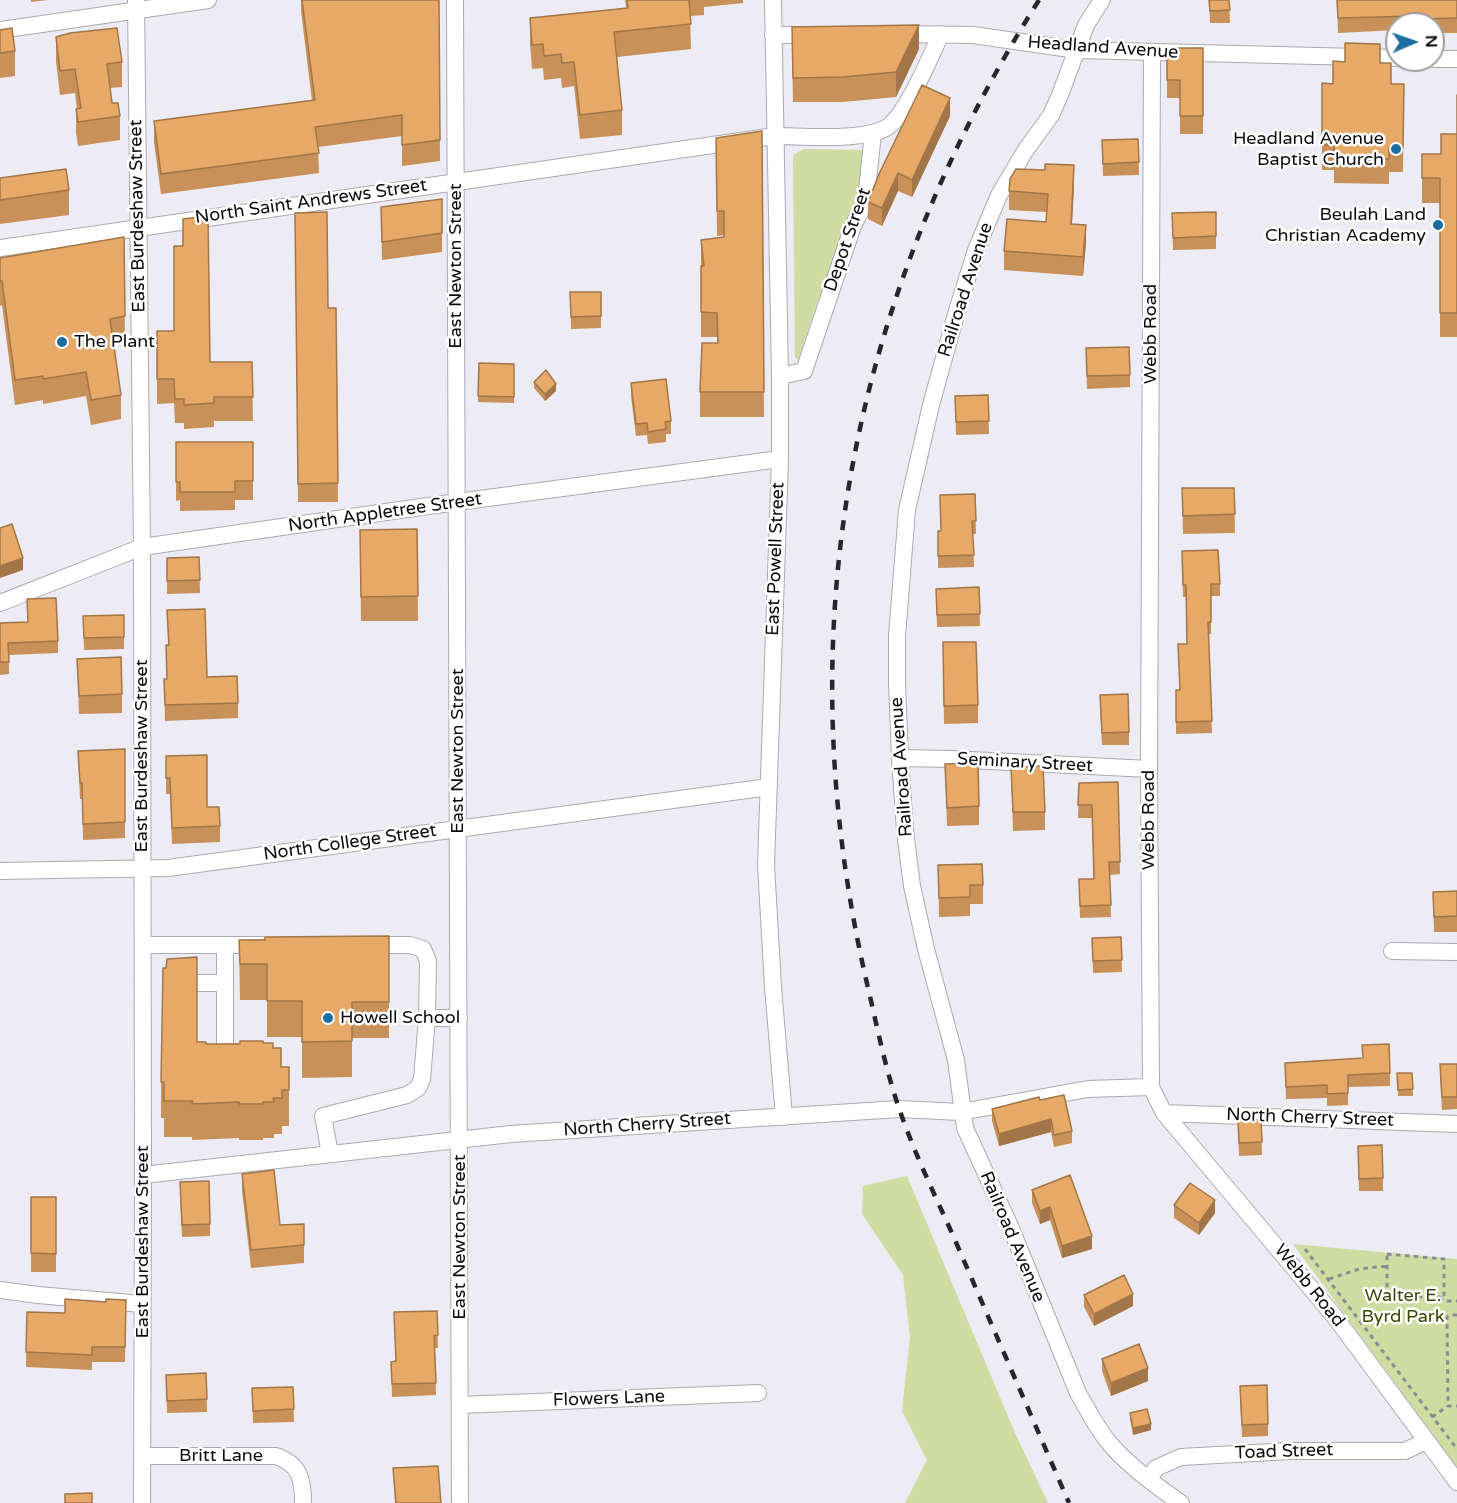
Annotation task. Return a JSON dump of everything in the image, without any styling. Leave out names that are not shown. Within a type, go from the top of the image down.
[{"type":"street","points":[[0,30],[136,5],[208,0]]},
{"type":"street","name":"East Newton Street","points":[[455,0],[460,1503]]},
{"type":"street","name":"East Powell Street","points":[[773,0],[780,459],[766,865],[784,1117]]},
{"type":"street","name":"Railroad Avenue","points":[[1102,0],[1086,25],[1051,115],[1025,151],[999,195],[981,239],[957,311],[931,405],[907,510],[902,566],[897,636],[900,758],[905,831],[912,886],[926,949],[956,1060],[961,1112],[965,1128],[1010,1226],[1078,1393],[1109,1443],[1130,1464],[1181,1503]]},
{"type":"street","name":"East Burdeshaw Street","points":[[136,5],[142,547],[142,1503]]},
{"type":"street","points":[[773,35],[834,34]]},
{"type":"street","name":"Headland Avenue","points":[[881,34],[973,35],[1077,50],[1385,58]]},
{"type":"street","points":[[873,133],[889,126],[900,112],[941,34]]},
{"type":"street","name":"Webb Road","points":[[1152,52],[1149,769],[1151,1087],[1164,1113],[1335,1317],[1457,1482]]},
{"type":"street","name":"North Saint Andrews Street","points":[[0,248],[775,136],[873,133]]},
{"type":"street","name":"Depot Street","points":[[780,376],[804,371],[853,225],[866,200],[873,133]]},
{"type":"street","name":"North Appletree Street","points":[[0,603],[142,547],[780,459]]},
{"type":"street","name":"Seminary Street","points":[[900,758],[1149,769]]},
{"type":"street","name":"North College Street","points":[[0,871],[142,870],[769,787]]},
{"type":"street","points":[[143,945],[283,945]]},
{"type":"street","points":[[225,945],[225,1056],[246,1057]]},
{"type":"street","points":[[330,1154],[323,1116],[407,1095],[418,1088],[422,1079],[427,1018],[428,961],[423,949],[410,945],[352,945]]},
{"type":"street","points":[[1392,951],[1457,952]]},
{"type":"street","points":[[171,983],[224,983]]},
{"type":"street","points":[[427,1018],[459,1018]]},
{"type":"street","name":"North Cherry Street","points":[[143,1175],[459,1138],[899,1108],[961,1112],[1088,1089],[1151,1087]]},
{"type":"street","name":"North Cherry Street","points":[[1164,1113],[1457,1124]]},
{"type":"street","points":[[0,1290],[142,1304]]},
{"type":"street","name":"Flowers Lane","points":[[460,1405],[758,1393]]},
{"type":"street","name":"Toad Street","points":[[1149,1479],[1156,1468],[1181,1456],[1291,1451],[1405,1451],[1426,1441]]},
{"type":"street","name":"Britt Lane","points":[[142,1456],[276,1456],[284,1459],[297,1470],[303,1485],[303,1503]]},
{"type":"path","points":[[1305,1249],[1457,1449]]},
{"type":"path","points":[[1387,1254],[1444,1259],[1444,1297],[1387,1297],[1387,1266],[1387,1254]]},
{"type":"path","points":[[1329,1279],[1359,1269],[1387,1266]]},
{"type":"path","points":[[1440,1297],[1443,1301],[1457,1301]]},
{"type":"path","points":[[1448,1406],[1447,1317],[1457,1315]]},
{"type":"path","points":[[1432,1417],[1448,1406],[1457,1406]]},
{"type":"green space","points":[[804,149],[864,150],[858,200],[817,303],[798,360],[795,357],[793,158],[794,154]]},
{"type":"green space","points":[[907,1176],[1015,1433],[1048,1503],[905,1503],[927,1460],[902,1411],[910,1337],[903,1275],[862,1214],[863,1186]]},
{"type":"green space","name":"Walter E. Byrd Park","points":[[1293,1244],[1457,1259],[1457,1467]]},
{"type":"building","points":[[302,0],[439,0],[440,140],[402,145],[402,115],[315,127],[319,153],[161,174],[154,121],[315,100]]},
{"type":"building","points":[[627,0],[689,0],[691,24],[614,32],[622,110],[580,115],[574,62],[562,63],[561,54],[544,56],[543,44],[532,45],[530,18],[628,8]]},
{"type":"building","points":[[1209,0],[1229,0],[1230,10],[1210,11]]},
{"type":"building","points":[[1337,0],[1457,0],[1457,18],[1445,18],[1445,12],[1385,12],[1385,17],[1338,18]]},
{"type":"building","points":[[919,25],[896,72],[843,77],[793,78],[792,27]]},
{"type":"building","points":[[12,28],[15,51],[0,53],[0,30]]},
{"type":"building","points":[[117,28],[122,62],[107,64],[112,103],[118,103],[120,116],[78,122],[76,109],[81,108],[75,69],[60,71],[56,37],[70,33]]},
{"type":"building","points":[[1345,43],[1380,44],[1380,63],[1385,63],[1385,72],[1391,72],[1391,84],[1404,84],[1403,148],[1389,148],[1389,159],[1334,158],[1334,145],[1322,145],[1322,83],[1333,84],[1333,61],[1345,62]]},
{"type":"building","points":[[1167,48],[1203,48],[1203,116],[1180,116],[1180,80],[1167,80]]},
{"type":"building","points":[[922,85],[950,98],[912,180],[898,173],[882,208],[868,202]]},
{"type":"building","points":[[762,131],[764,392],[700,392],[702,343],[718,343],[717,313],[701,312],[701,266],[704,266],[701,240],[724,237],[724,211],[717,211],[716,138]]},
{"type":"building","points":[[1441,134],[1457,134],[1457,313],[1440,313],[1440,178],[1422,178],[1422,154],[1441,154]]},
{"type":"building","points":[[1138,139],[1139,162],[1103,164],[1102,140]]},
{"type":"building","points":[[1045,164],[1074,165],[1071,224],[1086,225],[1083,257],[1004,251],[1007,219],[1046,222],[1048,194],[1009,191],[1010,179],[1016,169],[1045,170]]},
{"type":"building","points":[[66,169],[69,190],[0,200],[0,178]]},
{"type":"building","points":[[442,199],[442,233],[382,242],[381,207]]},
{"type":"building","points":[[327,212],[328,308],[336,308],[338,483],[298,484],[295,213]]},
{"type":"building","points":[[1216,212],[1216,236],[1173,238],[1172,213]]},
{"type":"building","points":[[208,216],[210,362],[252,362],[253,397],[214,397],[214,403],[184,405],[184,399],[175,399],[174,379],[157,379],[157,331],[174,331],[174,246],[183,246],[183,219]]},
{"type":"building","name":"The Plant","points":[[124,237],[125,316],[110,319],[121,395],[91,400],[86,372],[43,379],[43,376],[15,380],[2,281],[0,281],[0,258]]},
{"type":"building","points":[[570,292],[601,292],[601,316],[571,317]]},
{"type":"building","points":[[1129,347],[1130,375],[1087,376],[1086,348]]},
{"type":"building","points":[[479,363],[514,364],[514,397],[478,396]]},
{"type":"building","points":[[546,370],[556,384],[545,394],[534,382]]},
{"type":"building","points":[[666,379],[671,421],[665,422],[666,429],[648,432],[647,423],[636,424],[631,383]]},
{"type":"building","points":[[988,395],[989,421],[956,422],[955,396]]},
{"type":"building","points":[[176,442],[253,442],[253,481],[235,481],[235,492],[180,492],[180,482],[176,482]]},
{"type":"building","points":[[1182,488],[1234,488],[1235,514],[1183,516]]},
{"type":"building","points":[[975,494],[976,521],[972,521],[974,555],[938,556],[938,531],[941,531],[940,495]]},
{"type":"building","points":[[12,524],[23,558],[0,566],[0,528]]},
{"type":"building","points":[[417,529],[418,596],[361,597],[360,530]]},
{"type":"building","points":[[1218,550],[1220,584],[1211,584],[1211,622],[1208,622],[1212,721],[1176,722],[1176,690],[1180,690],[1178,644],[1187,644],[1186,585],[1183,585],[1182,551]]},
{"type":"building","points":[[199,557],[200,580],[167,581],[167,558]]},
{"type":"building","points":[[979,587],[980,614],[937,615],[936,589]]},
{"type":"building","points":[[56,598],[58,641],[8,643],[9,662],[0,662],[0,623],[28,622],[27,599]]},
{"type":"building","points":[[205,609],[207,677],[237,676],[238,703],[165,705],[166,645],[169,645],[167,610]]},
{"type":"building","points":[[124,615],[124,637],[84,638],[83,616]]},
{"type":"building","points":[[943,642],[976,642],[978,705],[944,706]]},
{"type":"building","points":[[121,657],[122,694],[79,696],[77,659]]},
{"type":"building","points":[[1128,694],[1129,732],[1102,733],[1100,695]]},
{"type":"building","points":[[125,749],[125,822],[83,824],[82,783],[80,783],[78,751]]},
{"type":"building","points":[[207,755],[207,807],[219,807],[220,826],[172,828],[170,778],[166,778],[166,756]]},
{"type":"building","points":[[978,763],[979,806],[947,808],[945,764]]},
{"type":"building","points":[[1043,766],[1045,812],[1013,812],[1011,767]]},
{"type":"building","points":[[1118,782],[1120,862],[1109,862],[1111,905],[1080,906],[1079,879],[1094,879],[1092,805],[1078,805],[1079,783]]},
{"type":"building","points":[[982,864],[983,885],[970,885],[970,897],[939,898],[938,865]]},
{"type":"building","points":[[1457,891],[1457,916],[1434,917],[1433,892]]},
{"type":"building","points":[[389,936],[389,1002],[352,1002],[352,1041],[302,1042],[302,1001],[267,1001],[267,964],[240,964],[239,940],[265,940],[265,937]]},
{"type":"building","points":[[1121,937],[1122,960],[1093,961],[1092,938]]},
{"type":"building","points":[[197,957],[197,1042],[240,1044],[240,1041],[263,1041],[263,1043],[273,1043],[273,1048],[281,1048],[281,1067],[289,1067],[289,1090],[282,1090],[282,1098],[273,1098],[274,1102],[263,1102],[263,1104],[239,1104],[239,1102],[192,1104],[193,1101],[164,1101],[164,1082],[161,1082],[163,968],[166,968],[167,959]]},
{"type":"building","points":[[1389,1044],[1390,1073],[1348,1075],[1348,1093],[1327,1094],[1327,1085],[1286,1087],[1285,1063],[1363,1058],[1362,1045]]},
{"type":"building","points":[[1440,1064],[1457,1064],[1457,1097],[1442,1097]]},
{"type":"building","points":[[1397,1073],[1412,1073],[1413,1089],[1398,1090]]},
{"type":"building","points":[[1064,1095],[1072,1131],[1054,1135],[1051,1119],[999,1134],[992,1109],[1039,1097],[1040,1100]]},
{"type":"building","points":[[1261,1119],[1262,1142],[1239,1143],[1238,1120]]},
{"type":"building","points":[[1382,1145],[1383,1178],[1359,1179],[1358,1146]]},
{"type":"building","points":[[274,1170],[280,1225],[304,1224],[304,1245],[251,1250],[242,1174]]},
{"type":"building","points":[[1070,1175],[1092,1236],[1062,1246],[1050,1207],[1040,1211],[1032,1190]]},
{"type":"building","points":[[209,1181],[210,1224],[182,1225],[180,1182]]},
{"type":"building","points":[[1190,1183],[1215,1200],[1199,1223],[1174,1205]]},
{"type":"building","points":[[31,1197],[56,1197],[56,1254],[31,1253]]},
{"type":"building","points":[[1124,1275],[1133,1294],[1094,1314],[1084,1295]]},
{"type":"building","points":[[65,1299],[106,1302],[106,1299],[126,1300],[125,1347],[92,1347],[92,1355],[26,1352],[27,1312],[65,1313]]},
{"type":"building","points":[[437,1311],[438,1335],[434,1336],[436,1383],[392,1384],[391,1362],[396,1361],[394,1312]]},
{"type":"building","points":[[1139,1344],[1148,1368],[1111,1383],[1102,1359]]},
{"type":"building","points":[[206,1373],[207,1399],[167,1401],[166,1375]]},
{"type":"building","points":[[1267,1385],[1268,1424],[1242,1425],[1240,1386]]},
{"type":"building","points":[[293,1387],[294,1409],[253,1411],[252,1388]]},
{"type":"building","points":[[1147,1409],[1151,1424],[1133,1428],[1130,1413]]},
{"type":"building","points":[[438,1466],[441,1503],[396,1503],[393,1468]]},
{"type":"building","points":[[92,1493],[92,1503],[65,1503],[65,1494]]},
{"type":"railway","points":[[1039,0],[973,116],[919,234],[878,355],[850,479],[835,604],[833,732],[844,861],[869,992],[894,1094],[918,1158],[1069,1503]]},
{"type":"place","name":"Headland Avenue Baptist Church","points":[[1396,149]]},
{"type":"place","name":"Beulah Land Christian Academy","points":[[1438,225]]},
{"type":"place","name":"The Plant","points":[[62,342]]},
{"type":"place","name":"Howell School","points":[[328,1018]]}]
